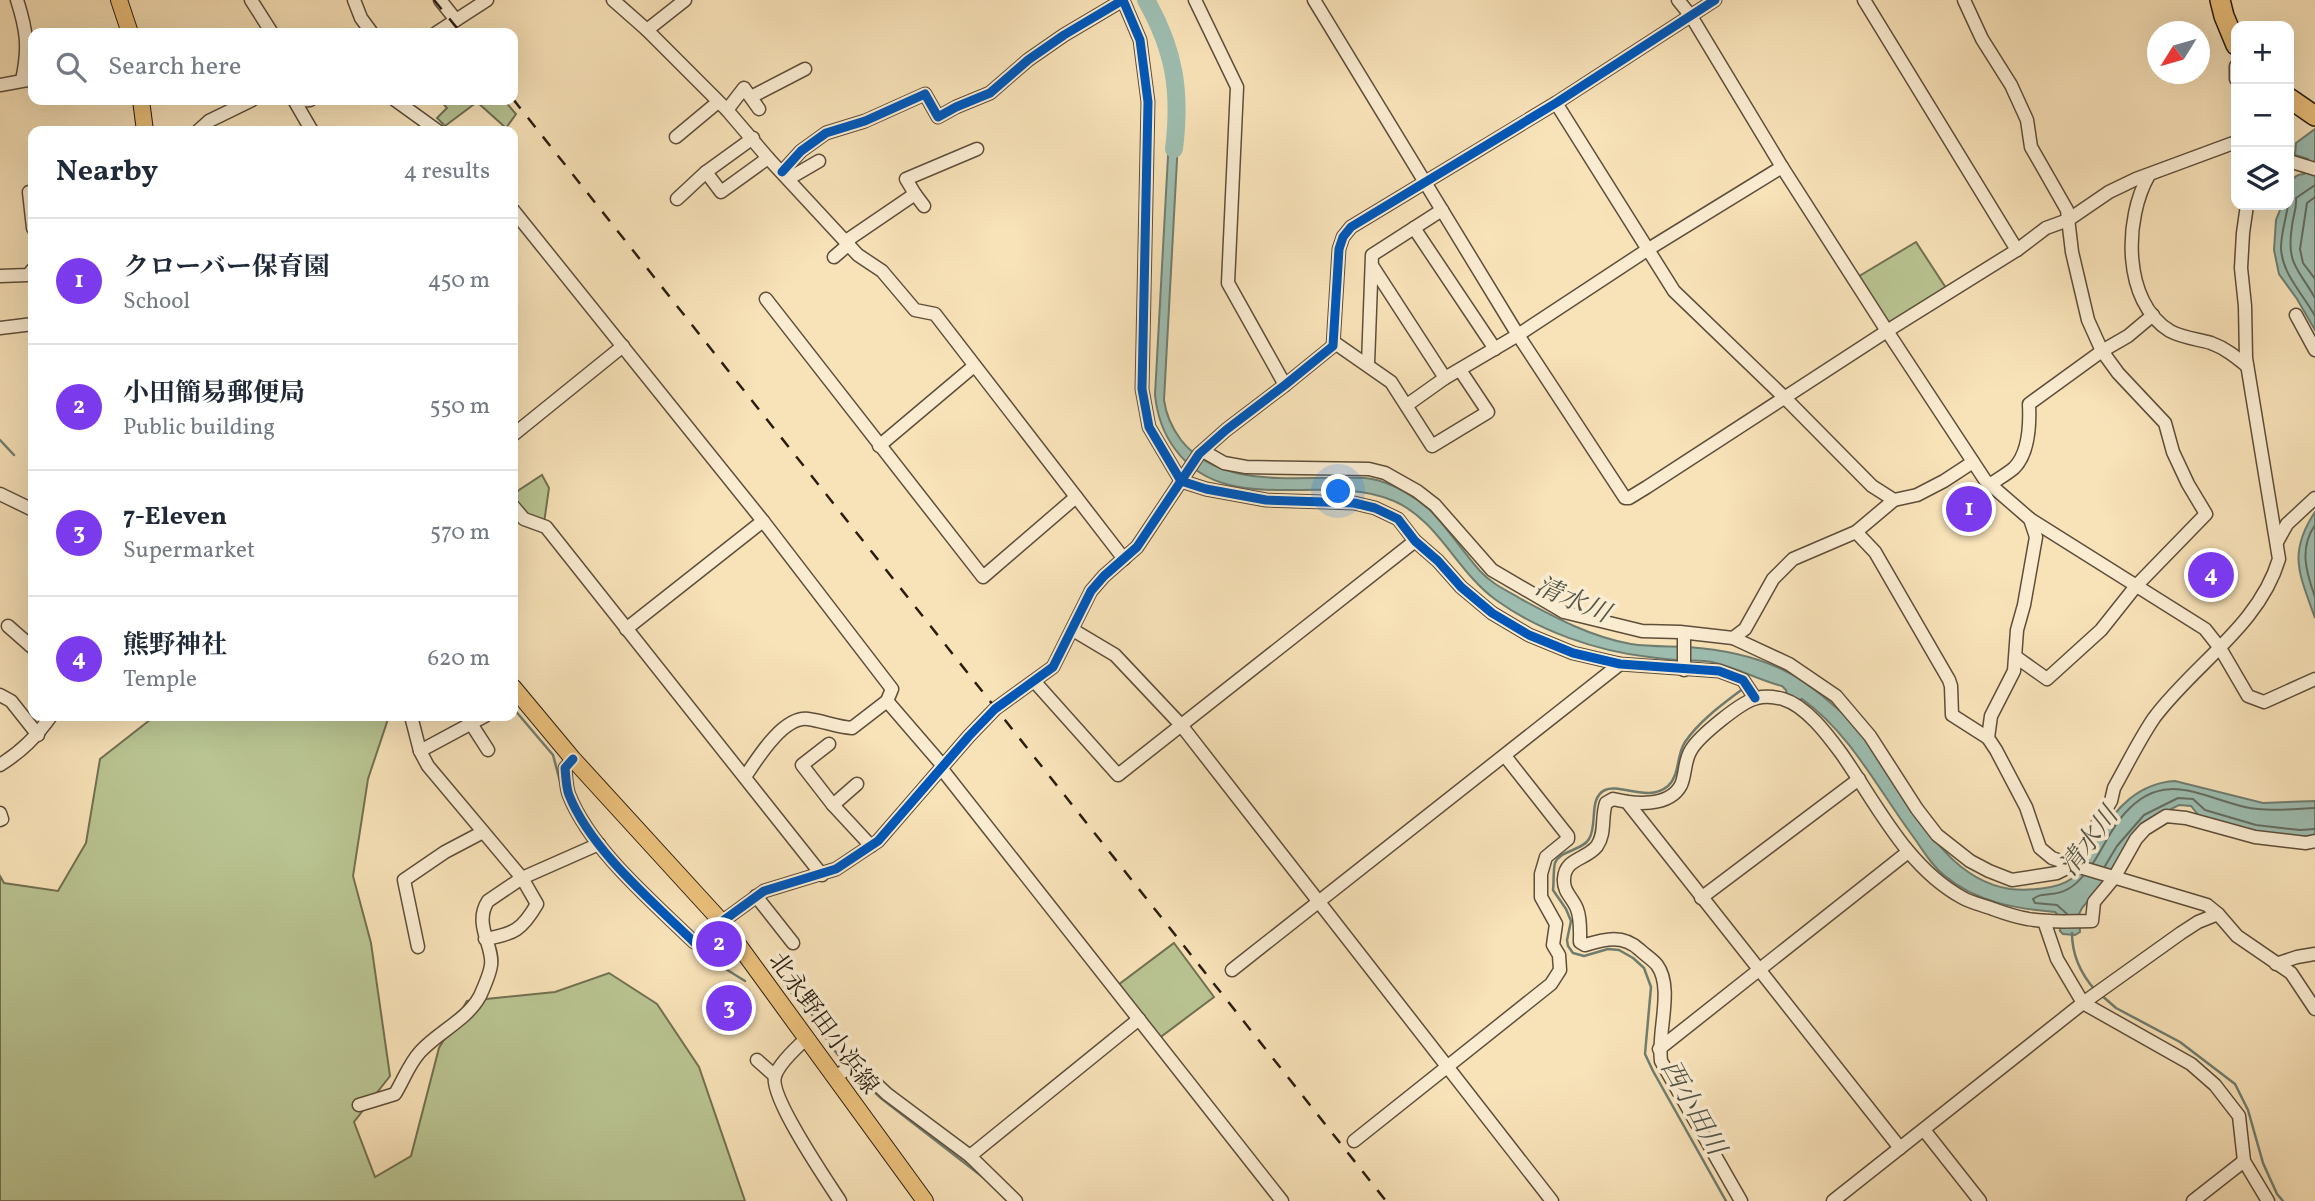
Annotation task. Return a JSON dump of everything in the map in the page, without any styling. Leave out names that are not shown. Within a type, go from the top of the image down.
[{"type":"highway","points":[[2220,0],[2231,33]]},
{"type":"highway","points":[[2294,101],[2315,116]]},
{"type":"main road","points":[[121,1],[129,28]]},
{"type":"main road","points":[[142,105],[144,126]]},
{"type":"main road","name":"北永野田小浜線","points":[[518,700],[721,921],[807,1038],[844,1071],[925,1201]]},
{"type":"street","points":[[0,85],[28,79],[27,38],[17,0]]},
{"type":"street","points":[[251,0],[269,28]]},
{"type":"street","points":[[354,0],[368,28]]},
{"type":"street","points":[[440,0],[456,20]]},
{"type":"street","points":[[444,28],[487,0]]},
{"type":"street","points":[[613,0],[723,106],[858,255],[882,271],[915,310],[935,314],[1124,559]]},
{"type":"street","points":[[647,30],[685,0]]},
{"type":"street","points":[[785,176],[801,151],[826,132],[865,121],[925,94],[939,117],[990,93],[1028,60],[1123,0],[1140,40],[1148,102],[1142,389],[1149,427],[1184,478],[1206,489],[1266,500],[1354,503],[1376,508],[1398,519],[1415,541],[1492,614],[1520,630],[1573,653],[1620,664],[1719,671],[1742,680],[1755,698]]},
{"type":"street","points":[[1195,0],[1237,87],[1228,283],[1285,386]]},
{"type":"street","points":[[1314,0],[1518,335],[1625,498],[1647,487],[2017,250],[2046,228],[2068,220],[2109,192],[2231,144]]},
{"type":"street","points":[[1678,0],[1691,16],[1782,167],[1887,331],[1973,462],[1991,484],[2030,519],[2205,629],[2220,648],[2248,696],[2264,702],[2315,680]]},
{"type":"street","points":[[1335,343],[1334,315],[1339,249],[1343,237],[1351,228],[1556,103],[1715,0]]},
{"type":"street","points":[[1864,0],[2017,250]]},
{"type":"street","points":[[1964,0],[1982,39],[2019,101],[2027,120],[2031,147],[2067,209],[2072,252],[2088,320],[2102,351],[2118,373],[2165,422],[2173,452],[2206,513],[2136,586],[2101,630],[2048,679],[2016,657]]},
{"type":"street","points":[[676,137],[723,106],[744,88],[755,103],[805,69]]},
{"type":"street","points":[[1556,103],[1674,291],[1872,486],[1894,500]]},
{"type":"street","points":[[205,126],[242,105]]},
{"type":"street","points":[[297,105],[309,126]]},
{"type":"street","points":[[402,105],[431,126]]},
{"type":"street","points":[[677,199],[706,172],[753,138]]},
{"type":"street","points":[[924,206],[906,178],[976,149]]},
{"type":"street","points":[[706,172],[721,192],[768,158]]},
{"type":"street","points":[[785,176],[820,161]]},
{"type":"street","points":[[1407,405],[1445,378],[1518,335],[1647,250],[1782,167]]},
{"type":"street","points":[[2149,174],[2138,202],[2133,268],[2135,281],[2159,323],[2172,332],[2226,349],[2247,366]]},
{"type":"street","points":[[834,257],[847,242],[915,194]]},
{"type":"street","points":[[1368,364],[1372,255],[1442,210]]},
{"type":"street","points":[[1201,452],[1224,463],[1246,467],[1369,469],[1385,473],[1435,505],[1492,570],[1564,612],[1643,631],[1733,638],[1789,664],[1836,696],[1875,744],[1937,835],[1969,862],[2012,880],[2057,873],[2073,865],[2111,801],[2114,788],[2154,718],[2249,616],[2275,571],[2279,558],[2247,366],[2241,268],[2246,210]]},
{"type":"street","points":[[518,216],[763,521],[892,689],[887,701],[852,728],[804,718],[790,723],[763,749],[745,777]]},
{"type":"street","points":[[1414,228],[1495,349]]},
{"type":"street","points":[[1373,266],[1445,378]]},
{"type":"street","points":[[0,276],[28,274]]},
{"type":"street","points":[[766,299],[878,446],[983,577],[1076,496]]},
{"type":"street","points":[[1991,484],[2016,466],[2023,452],[2030,424],[2029,404],[2102,351],[2128,336],[2153,315]]},
{"type":"street","points":[[2296,315],[2315,350]]},
{"type":"street","points":[[0,328],[28,325]]},
{"type":"street","points":[[573,759],[565,768],[568,792],[596,846],[694,942],[756,896],[780,886],[822,875],[846,864],[885,834],[995,709],[1053,667],[1091,591],[1142,541],[1201,452],[1335,343]]},
{"type":"street","points":[[1335,343],[1391,382],[1432,446],[1488,412],[1460,370]]},
{"type":"street","points":[[518,431],[623,346]]},
{"type":"street","points":[[878,446],[974,366]]},
{"type":"street","points":[[1733,638],[1745,629],[1773,579],[1793,559],[1856,532],[1894,500],[1917,495],[1973,462]]},
{"type":"street","points":[[0,495],[28,508]]},
{"type":"street","points":[[2277,542],[2287,524],[2315,498]]},
{"type":"street","points":[[518,512],[524,519],[546,527],[822,875]]},
{"type":"street","points":[[1988,738],[1992,716],[2014,671],[2017,630],[2036,537],[2030,519]]},
{"type":"street","points":[[626,629],[763,521]]},
{"type":"street","points":[[1856,532],[1875,552],[1949,680],[1952,715],[1988,738],[1996,750],[2026,807],[2040,848],[2052,858],[2207,905],[2237,936],[2291,973],[2315,1009]]},
{"type":"street","points":[[1034,681],[1118,775],[1415,541]]},
{"type":"street","points":[[8,626],[28,644]]},
{"type":"street","points":[[1073,630],[1115,655],[1181,725],[1552,1201]]},
{"type":"street","points":[[1684,633],[1684,670]]},
{"type":"street","points":[[1232,970],[1620,664]]},
{"type":"street","points":[[0,695],[11,701],[38,735]]},
{"type":"street","points":[[1741,1201],[1661,1061],[1659,1049],[1665,1004],[1663,980],[1657,965],[1632,942],[1615,938],[1585,945],[1580,942],[1577,909],[1563,883],[1565,869],[1569,864],[1596,847],[1602,835],[1606,803],[1613,799],[1649,803],[1674,794],[1681,784],[1689,752],[1696,743],[1716,724],[1755,698],[1770,696],[1786,699],[1813,718],[1828,735],[1908,852],[1934,879],[1964,899],[2026,919],[2092,921],[2094,902],[2114,878],[2136,839],[2145,828],[2166,816],[2186,818],[2255,837],[2306,843],[2315,841]]},
{"type":"street","points":[[887,701],[942,767],[1281,1201]]},
{"type":"street","points":[[0,765],[27,747],[48,721]]},
{"type":"street","points":[[412,721],[420,751],[428,766],[522,878],[537,904],[528,919],[509,935],[485,939]]},
{"type":"street","points":[[420,751],[470,722],[488,750]]},
{"type":"street","points":[[829,744],[802,765],[833,805],[871,846]]},
{"type":"street","points":[[1354,1141],[1550,984],[1560,970],[1559,955],[1553,945],[1556,925],[1542,901],[1540,887],[1546,857],[1568,839],[1568,836],[1505,756]]},
{"type":"street","points":[[1701,898],[1859,779]]},
{"type":"street","points":[[833,805],[858,784]]},
{"type":"street","points":[[1627,802],[1900,1148]]},
{"type":"street","points":[[0,813],[0,820]]},
{"type":"street","points":[[418,947],[404,880],[445,852],[484,832]]},
{"type":"street","points":[[359,1105],[395,1094],[408,1067],[422,1050],[472,1007],[480,996],[492,963],[483,926],[484,907],[488,901],[522,878],[596,846]]},
{"type":"street","points":[[1659,1049],[1908,852]]},
{"type":"street","points":[[756,896],[793,943]]},
{"type":"street","points":[[1833,1201],[2106,986],[2198,922],[2218,914]]},
{"type":"street","points":[[2044,921],[2057,959],[2086,1001],[2191,1064],[2215,1085],[2239,1116],[2244,1161],[2268,1201]]},
{"type":"street","points":[[2276,964],[2315,954]]},
{"type":"street","points":[[970,1156],[1139,1019]]},
{"type":"street","points":[[807,1038],[775,1076],[776,1091],[808,1151],[840,1201]]},
{"type":"street","points":[[757,1060],[775,1076]]},
{"type":"street","points":[[844,1071],[887,1094],[970,1156],[1016,1201]]},
{"type":"street","points":[[1923,1130],[1980,1201]]},
{"type":"street","points":[[2193,1201],[2244,1161]]},
{"type":"green space","points":[[444,105],[473,105],[445,126],[437,118],[447,108]]},
{"type":"green space","points":[[480,105],[508,105],[516,114],[507,126],[504,126]]},
{"type":"green space","points":[[1916,242],[1948,291],[1887,331],[1856,278]]},
{"type":"green space","points":[[542,475],[549,488],[544,523],[520,509],[518,491]]},
{"type":"green space","points":[[149,721],[387,721],[368,779],[353,876],[371,943],[390,1076],[354,1122],[375,1177],[411,1156],[439,1048],[467,1001],[555,992],[609,973],[657,1004],[699,1067],[745,1201],[0,1201],[0,876],[4,883],[58,891],[86,843],[100,759]]},
{"type":"green space","points":[[1174,943],[1214,997],[1158,1039],[1118,985]]},
{"type":"water","points":[[1176,126],[1177,160],[1164,400],[1175,431],[1196,455],[1214,466],[1254,476],[1364,478],[1388,484],[1412,496],[1432,512],[1489,580],[1561,620],[1602,637],[1631,644],[1704,648],[1735,653],[1794,675],[1831,703],[1860,731],[1943,850],[1963,868],[1985,881],[2010,889],[2024,890],[2050,887],[2071,879],[2121,807],[2151,786],[2175,781],[2263,803],[2315,801],[2315,835],[2300,837],[2255,832],[2199,816],[2191,806],[2179,805],[2161,814],[2123,851],[2103,883],[2082,908],[2079,914],[2080,932],[2075,935],[2063,934],[2060,931],[2061,918],[2055,912],[1997,903],[1957,885],[1940,872],[1835,728],[1802,699],[1797,701],[1787,696],[1782,686],[1712,662],[1629,654],[1589,645],[1549,630],[1496,600],[1482,588],[1423,521],[1394,501],[1367,493],[1338,490],[1248,488],[1221,482],[1196,470],[1175,449],[1167,436],[1155,395],[1169,138]]},
{"type":"water","points":[[2315,129],[2315,330],[2279,274],[2274,250],[2276,220],[2280,210],[2294,210],[2294,178],[2304,174],[2308,159],[2295,155],[2296,143]]},
{"type":"water","points":[[2315,512],[2315,618],[2301,577],[2299,553],[2306,527]]},
{"type":"waterway","name":"清水川","points":[[1146,0],[1164,37],[1174,72],[1177,109],[1174,149]]},
{"type":"waterway","points":[[0,440],[14,455]]},
{"type":"waterway","name":"西小田川","points":[[1726,1201],[1645,1054],[1651,987],[1644,968],[1619,950],[1608,949],[1584,956],[1573,953],[1567,940],[1571,921],[1553,890],[1555,863],[1589,839],[1595,805],[1600,794],[1611,789],[1652,793],[1668,786],[1672,782],[1682,747],[1691,734],[1744,688]]},
{"type":"waterway","points":[[518,714],[553,755],[561,785]]},
{"type":"waterway","points":[[2072,933],[2078,963],[2095,990]]},
{"type":"waterway","points":[[696,946],[716,963],[745,981]]},
{"type":"waterway","points":[[784,986],[808,1008],[846,1065]]},
{"type":"waterway","points":[[2100,994],[2116,1008],[2180,1042],[2235,1084],[2248,1110],[2263,1163],[2283,1201]]},
{"type":"waterway","points":[[851,1070],[882,1099],[984,1178]]},
{"type":"railway","points":[[434,0],[457,28]]},
{"type":"railway","points":[[518,105],[1386,1201]]},
{"type":"cycle path","points":[[782,172],[801,151],[826,133],[865,121],[925,94],[938,117],[990,93],[1028,60],[1123,0],[1140,40],[1148,102],[1142,389],[1149,427],[1181,481],[1206,489],[1266,500],[1354,503],[1375,508],[1398,519],[1415,541],[1438,561],[1461,587],[1492,613],[1529,635],[1573,653],[1620,664],[1719,671],[1743,680],[1755,698]]},
{"type":"cycle path","points":[[573,759],[565,768],[568,792],[592,835],[624,874],[694,942],[764,891],[836,869],[878,841],[995,709],[1053,667],[1091,591],[1137,547],[1199,454],[1333,346],[1339,249],[1343,237],[1351,227],[1556,103],[1715,0]]},
{"type":"place","name":"クローバー保育園","points":[[1969,509]]},
{"type":"place","name":"熊野神社","points":[[2211,575]]},
{"type":"place","name":"小田簡易郵便局","points":[[719,944]]},
{"type":"place","name":"7-Eleven","points":[[729,1008]]}]
